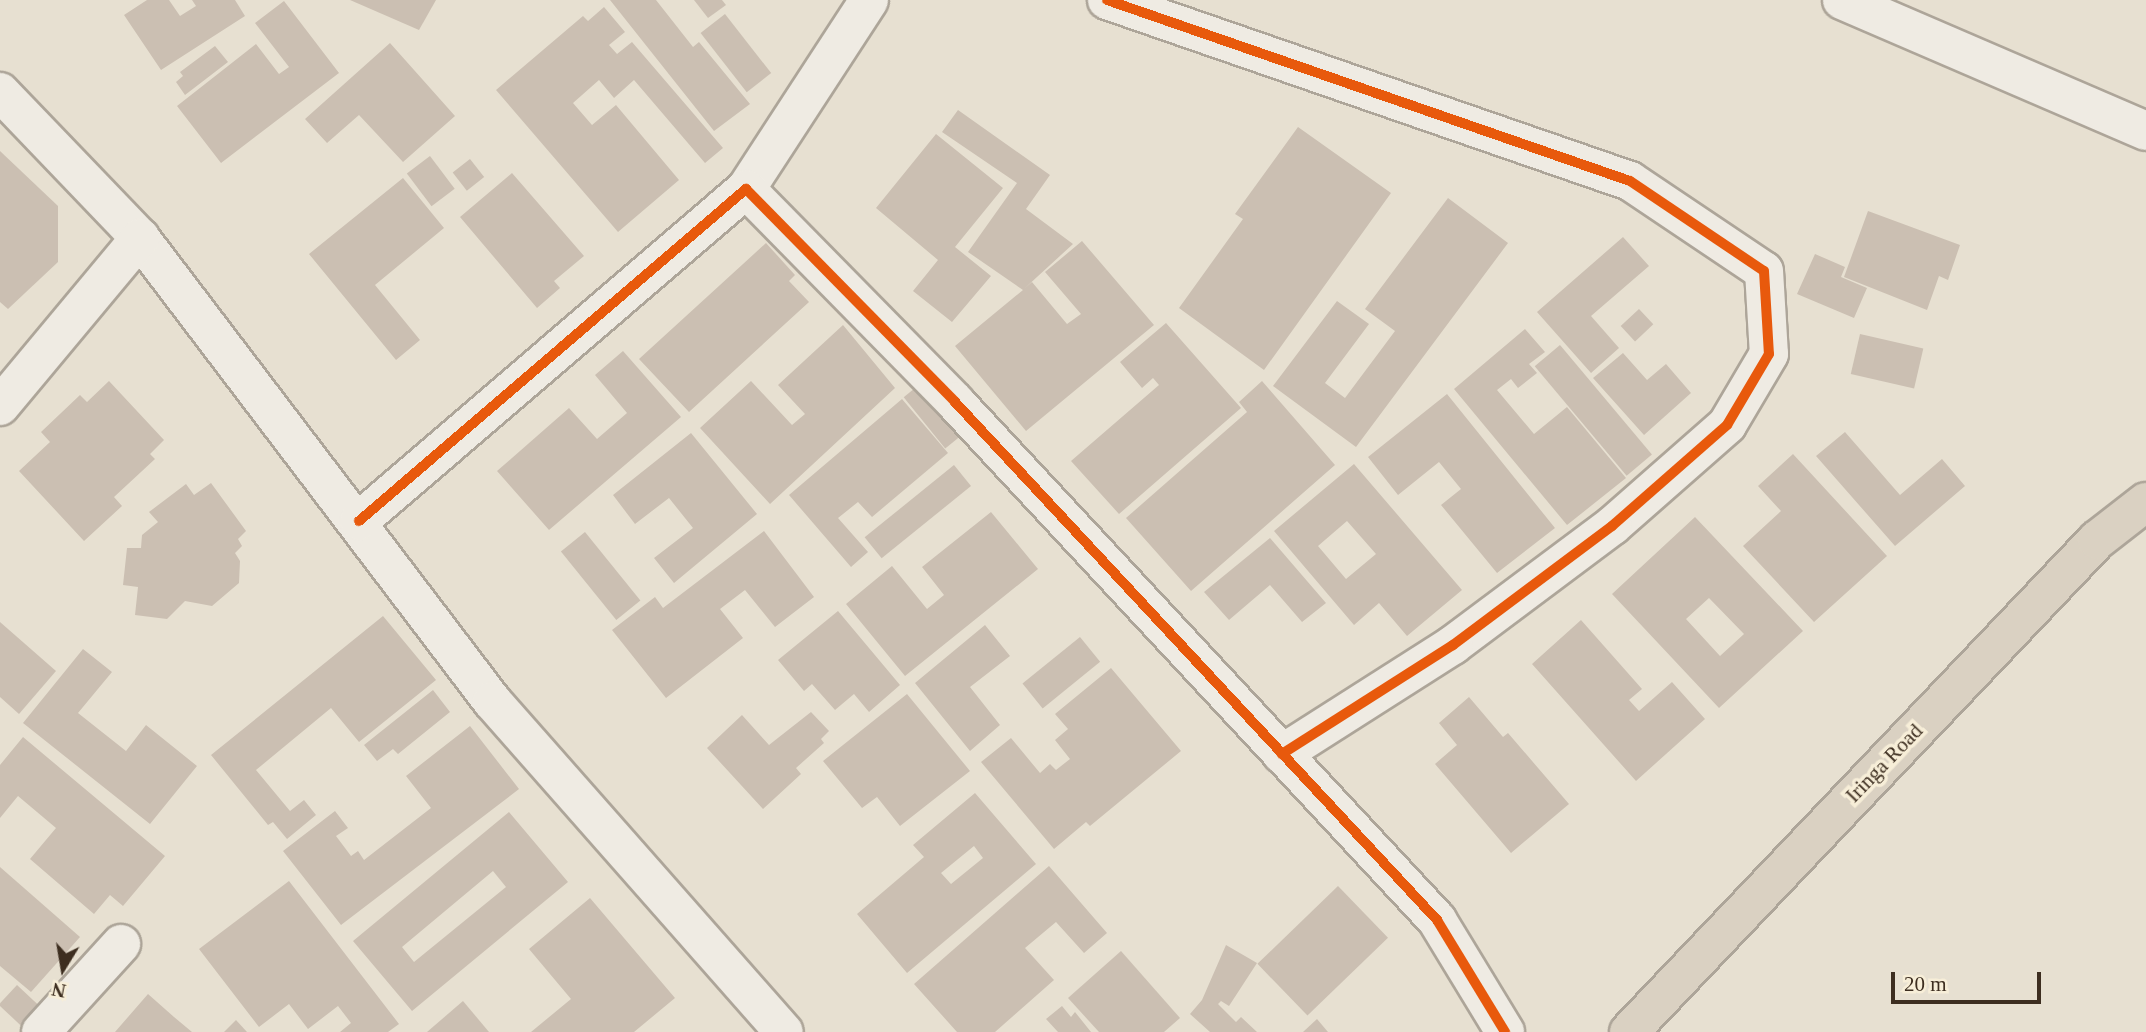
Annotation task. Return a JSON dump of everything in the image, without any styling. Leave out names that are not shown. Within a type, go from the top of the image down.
[{"type":"highway","name":"Iringa Road","points":[[1629,1032],[2097,540],[2146,502]]},
{"type":"street","points":[[359,521],[746,189],[869,0]]},
{"type":"street","points":[[1107,0],[1630,181],[1764,271],[1769,354],[1727,425],[1612,526],[1453,645],[1282,754]]},
{"type":"street","points":[[1842,0],[2146,131]]},
{"type":"street","points":[[0,92],[140,238],[359,521],[492,701],[769,1026]]},
{"type":"street","points":[[746,189],[955,402],[1437,920],[1505,1032]]},
{"type":"street","points":[[0,406],[140,238]]},
{"type":"street","points":[[41,1032],[121,944]]},
{"type":"building","points":[[147,0],[169,0],[180,16],[196,6],[192,0],[235,0],[245,16],[161,70],[124,15]]},
{"type":"building","points":[[350,0],[436,0],[419,30]]},
{"type":"building","points":[[610,0],[656,0],[693,47],[699,42],[750,104],[714,131]]},
{"type":"building","points":[[694,0],[722,0],[726,5],[708,18]]},
{"type":"building","points":[[284,1],[339,73],[221,163],[177,106],[256,44],[279,74],[289,67],[255,23]]},
{"type":"building","points":[[604,7],[625,32],[609,45],[617,54],[632,42],[723,148],[705,163],[634,80],[614,98],[599,80],[573,103],[592,125],[616,105],[679,180],[618,232],[496,90],[583,16],[588,21]]},
{"type":"building","points":[[725,14],[771,73],[747,92],[701,33]]},
{"type":"building","points":[[390,43],[455,116],[403,162],[359,115],[327,143],[305,119]]},
{"type":"building","points":[[215,46],[228,62],[185,95],[176,82],[183,76],[180,72]]},
{"type":"building","points":[[958,110],[1050,175],[1026,209],[1073,244],[1025,288],[1032,282],[1067,324],[1081,314],[1045,272],[1082,241],[1154,325],[1026,431],[955,346],[1023,290],[968,252],[1017,183],[942,132]]},
{"type":"building","points":[[1298,127],[1391,193],[1264,370],[1179,308],[1243,219],[1235,214]]},
{"type":"building","points":[[936,134],[1003,188],[955,247],[991,276],[952,322],[913,291],[938,260],[876,208]]},
{"type":"building","points":[[0,151],[58,206],[58,262],[8,309],[0,302]]},
{"type":"building","points":[[430,156],[455,189],[432,206],[407,173]]},
{"type":"building","points":[[470,159],[484,177],[467,191],[453,173]]},
{"type":"building","points":[[512,173],[584,256],[554,281],[560,288],[537,308],[460,217]]},
{"type":"building","points":[[403,178],[444,228],[375,285],[420,340],[396,360],[309,254]]},
{"type":"building","points":[[1448,198],[1508,243],[1356,447],[1273,386],[1337,301],[1369,324],[1325,383],[1345,398],[1395,331],[1365,309]]},
{"type":"building","points":[[1868,211],[1960,245],[1948,280],[1939,276],[1927,310],[1844,277]]},
{"type":"building","points":[[1623,237],[1649,266],[1591,316],[1619,348],[1591,373],[1537,312]]},
{"type":"building","points":[[766,243],[795,275],[789,281],[809,302],[689,412],[639,359]]},
{"type":"building","points":[[1815,254],[1845,267],[1841,277],[1867,288],[1854,318],[1797,294]]},
{"type":"building","points":[[1639,309],[1653,324],[1635,341],[1621,326]]},
{"type":"building","points":[[1166,323],[1241,408],[1119,514],[1071,461],[1159,385],[1153,378],[1142,388],[1120,362]]},
{"type":"building","points":[[843,325],[895,388],[770,504],[700,428],[751,381],[792,425],[805,414],[778,385]]},
{"type":"building","points":[[1525,329],[1545,352],[1529,364],[1537,373],[1518,388],[1511,379],[1497,390],[1534,434],[1567,407],[1626,478],[1567,525],[1454,389]]},
{"type":"building","points":[[1860,334],[1923,349],[1914,389],[1851,374]]},
{"type":"building","points":[[1560,345],[1652,455],[1627,476],[1535,366]]},
{"type":"building","points":[[623,351],[681,417],[549,530],[497,471],[569,408],[597,439],[627,413],[595,375]]},
{"type":"building","points":[[1623,353],[1647,380],[1666,364],[1691,393],[1644,435],[1593,378]]},
{"type":"building","points":[[109,381],[164,440],[150,454],[155,459],[114,497],[122,506],[84,541],[19,471],[50,442],[41,432],[80,395],[87,402]]},
{"type":"building","points":[[1262,381],[1335,465],[1191,591],[1126,518],[1247,412],[1239,402]]},
{"type":"building","points":[[920,384],[962,435],[945,449],[904,397]]},
{"type":"building","points":[[1447,394],[1555,528],[1497,573],[1441,505],[1461,489],[1439,462],[1398,495],[1368,457]]},
{"type":"building","points":[[902,399],[948,453],[872,517],[858,502],[838,518],[868,552],[851,567],[789,495]]},
{"type":"building","points":[[1845,432],[1900,495],[1942,459],[1965,486],[1895,546],[1816,456]]},
{"type":"building","points":[[691,433],[757,514],[674,583],[654,558],[693,528],[669,498],[635,524],[613,495]]},
{"type":"building","points":[[1793,454],[1887,556],[1814,622],[1743,546],[1781,511],[1758,486]]},
{"type":"building","points":[[1354,464],[1462,590],[1407,636],[1379,603],[1354,625],[1274,531]],"holes":[[[1347,521],[1376,554],[1346,579],[1318,546]]]},
{"type":"building","points":[[954,465],[971,486],[882,558],[865,537]]},
{"type":"building","points":[[211,483],[246,531],[238,539],[242,546],[235,553],[240,561],[239,583],[212,606],[185,601],[167,619],[135,615],[138,587],[123,585],[127,548],[141,548],[142,535],[158,522],[149,512],[186,484],[194,495]]},
{"type":"building","points":[[991,512],[1038,569],[905,676],[846,604],[892,566],[927,609],[944,595],[922,567]]},
{"type":"building","points":[[1695,517],[1803,631],[1719,708],[1612,594]],"holes":[[[1709,598],[1744,634],[1720,656],[1686,619]]]},
{"type":"building","points":[[764,531],[814,597],[775,627],[745,590],[720,609],[743,638],[666,698],[612,630],[655,597],[663,608]]},
{"type":"building","points":[[585,532],[640,600],[616,620],[561,552]]},
{"type":"building","points":[[1270,538],[1326,603],[1302,622],[1270,585],[1229,620],[1204,592]]},
{"type":"building","points":[[838,611],[900,685],[869,712],[854,694],[835,710],[812,684],[804,691],[778,660]]},
{"type":"building","points":[[383,616],[436,680],[359,742],[331,708],[256,770],[290,811],[304,800],[316,815],[287,839],[273,822],[268,825],[211,755]]},
{"type":"building","points":[[1581,620],[1642,689],[1629,700],[1639,711],[1672,682],[1705,719],[1636,781],[1532,664]]},
{"type":"building","points":[[0,622],[56,671],[19,714],[0,697]]},
{"type":"building","points":[[985,625],[1010,656],[970,687],[1000,725],[970,751],[915,683]]},
{"type":"building","points":[[1080,637],[1100,662],[1043,708],[1022,684]]},
{"type":"building","points":[[83,649],[112,672],[78,713],[126,751],[146,725],[197,766],[150,824],[23,723]]},
{"type":"building","points":[[1111,668],[1181,751],[1090,826],[1086,822],[1054,849],[981,762],[1011,738],[1040,773],[1050,764],[1056,770],[1070,759],[1055,740],[1068,729],[1055,714]]},
{"type":"building","points":[[433,690],[450,712],[398,754],[393,749],[377,761],[364,745]]},
{"type":"building","points":[[907,694],[970,771],[900,826],[877,797],[862,808],[823,761]]},
{"type":"building","points":[[1469,697],[1503,737],[1508,733],[1569,804],[1511,853],[1435,764],[1457,745],[1439,723]]},
{"type":"building","points":[[811,712],[829,731],[821,739],[824,743],[796,768],[801,774],[763,809],[707,748],[742,715],[769,745]]},
{"type":"building","points":[[470,726],[519,789],[341,925],[283,851],[335,811],[348,828],[336,836],[351,856],[358,851],[364,860],[431,808],[406,776]]},
{"type":"building","points":[[23,737],[165,856],[123,906],[110,895],[94,914],[30,859],[56,828],[18,796],[0,818],[0,765]]},
{"type":"building","points":[[975,793],[1036,864],[907,973],[857,914],[924,857],[913,845]],"holes":[[[974,846],[983,858],[951,884],[941,873]]]},
{"type":"building","points":[[509,812],[568,882],[412,1011],[353,941]],"holes":[[[493,871],[506,887],[414,962],[402,947]]]},
{"type":"building","points":[[1049,866],[1107,933],[1084,953],[1056,922],[1025,948],[1054,980],[995,1032],[957,1032],[914,984]]},
{"type":"building","points":[[0,867],[80,937],[31,992],[0,966]]},
{"type":"building","points":[[289,881],[399,1024],[388,1032],[340,1032],[351,1023],[338,1006],[308,1029],[289,1004],[259,1027],[199,949]]},
{"type":"building","points":[[1338,886],[1388,938],[1307,1016],[1257,964]]},
{"type":"building","points":[[590,898],[675,998],[634,1032],[531,1032],[571,999],[529,949]]},
{"type":"building","points":[[1226,945],[1257,963],[1229,1006],[1221,1001],[1218,1004],[1236,1022],[1241,1017],[1257,1032],[1210,1032],[1190,1014],[1202,1000]]},
{"type":"building","points":[[1121,951],[1180,1018],[1164,1032],[1099,1032],[1068,998]]},
{"type":"building","points":[[17,985],[45,1011],[26,1031],[0,1006]]},
{"type":"building","points":[[148,994],[174,1017],[192,1032],[115,1032]]},
{"type":"building","points":[[463,1001],[489,1032],[427,1032]]},
{"type":"building","points":[[1062,1006],[1071,1017],[1075,1012],[1091,1032],[1058,1032],[1046,1019]]},
{"type":"building","points":[[1317,1019],[1328,1032],[1303,1032]]},
{"type":"building","points":[[236,1020],[247,1032],[224,1032]]},
{"type":"cycle path","points":[[1107,0],[1630,181],[1764,271],[1769,354],[1727,425],[1612,526],[1453,645],[1282,754]]},
{"type":"cycle path","points":[[359,521],[746,189],[955,402],[1437,920],[1505,1032]]}]
